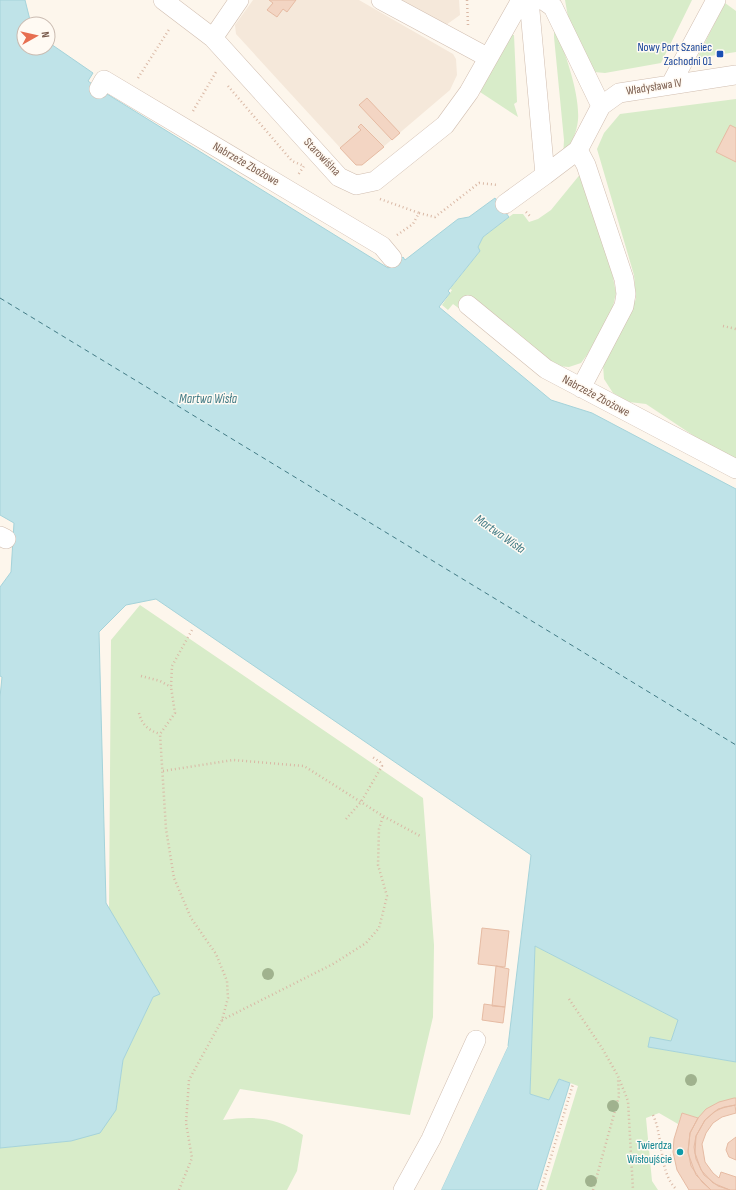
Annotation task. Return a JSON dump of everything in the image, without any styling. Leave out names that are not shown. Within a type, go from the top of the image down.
[{"type":"street","name":"Starowiślna","points":[[163,0],[213,38],[339,177],[356,185],[375,181],[445,125],[468,92],[521,0]]},
{"type":"street","points":[[213,38],[239,0]]},
{"type":"street","points":[[381,0],[462,34],[487,57]]},
{"type":"street","points":[[529,0],[545,175]]},
{"type":"street","points":[[510,201],[578,150],[601,106],[553,7],[543,0]]},
{"type":"street","points":[[671,84],[716,0]]},
{"type":"street","name":"Władysława IV","points":[[601,106],[619,93],[736,75]]},
{"type":"street","name":"Nabrzeże Zbożowe","points":[[99,89],[104,80],[382,246],[392,258]]},
{"type":"street","points":[[578,150],[586,165],[624,279],[626,294],[624,306],[581,388]]},
{"type":"street","name":"Nabrzeże Zbożowe","points":[[468,305],[546,369],[736,469]]},
{"type":"street","points":[[403,1190],[431,1139],[476,1040]]},
{"type":"path","points":[[462,34],[467,0]]},
{"type":"path","points":[[127,95],[180,13]]},
{"type":"path","points":[[183,128],[215,71],[220,77]]},
{"type":"path","points":[[225,83],[292,161],[304,166],[298,175]]},
{"type":"path","points":[[395,236],[413,224],[419,213],[435,217],[479,183],[507,186],[510,201]]},
{"type":"path","points":[[723,326],[736,329]]},
{"type":"path","points":[[179,1190],[192,1158],[186,1123],[189,1080],[222,1020],[228,998],[227,981],[216,954],[191,918],[174,878],[166,829],[160,734],[175,713],[171,687],[172,666],[192,630]]},
{"type":"path","points":[[141,676],[160,681],[171,687]]},
{"type":"path","points":[[139,713],[141,722],[149,730],[160,734]]},
{"type":"path","points":[[346,819],[361,802],[382,766],[380,762],[371,756]]},
{"type":"path","points":[[163,771],[233,760],[304,766],[383,816],[422,837]]},
{"type":"path","points":[[222,1020],[333,964],[366,943],[378,928],[387,896],[378,865],[379,829],[383,816]]},
{"type":"path","points":[[569,999],[602,1048],[618,1076],[628,1101],[633,1190]]},
{"type":"path","points":[[593,1190],[619,1096],[618,1076]]},
{"type":"path","points":[[541,1190],[573,1084]]},
{"type":"path","points":[[653,1116],[661,1138],[667,1173],[672,1186],[676,1190]]},
{"type":"shaded area","points":[[253,0],[359,0],[453,54],[456,59],[457,75],[450,90],[362,165],[356,165],[236,34],[235,25]]},
{"type":"shaded area","points":[[400,0],[459,0],[460,15],[446,25]]},
{"type":"green space","points":[[565,0],[692,0],[661,63],[605,73],[594,72],[571,34]]},
{"type":"green space","points":[[725,3],[736,11],[736,52],[697,58]]},
{"type":"green space","points":[[556,29],[571,74],[577,98],[578,110],[575,135],[563,157],[564,140],[554,37],[554,31]]},
{"type":"green space","points":[[510,35],[514,35],[517,102],[514,104],[518,117],[480,92]]},
{"type":"green space","points":[[736,99],[736,459],[700,440],[646,404],[629,402],[613,393],[604,379],[603,365],[636,299],[634,275],[597,149],[604,133],[620,114]]},
{"type":"green space","points":[[582,172],[611,267],[616,293],[612,311],[581,363],[569,367],[557,366],[464,312],[453,304],[448,310],[442,305],[452,290],[450,289],[480,251],[478,247],[483,237],[513,214],[523,214],[529,222],[538,219],[551,210]]},
{"type":"green space","points":[[140,605],[423,798],[434,945],[433,1017],[410,1115],[240,1089],[223,1120],[245,1118],[265,1119],[284,1124],[303,1135],[297,1171],[287,1190],[0,1190],[0,1148],[71,1141],[116,1110],[123,1060],[153,997],[109,909],[111,640]]},
{"type":"green space","points":[[535,946],[678,1020],[671,1041],[648,1047],[736,1062],[736,1098],[715,1104],[698,1118],[682,1113],[678,1124],[659,1113],[646,1118],[652,1181],[658,1190],[546,1190],[578,1086],[560,1079],[549,1100],[530,1094]]},
{"type":"water","name":"Martwa Wisła","points":[[0,0],[25,0],[29,16],[16,16],[16,56],[56,56],[56,48],[93,73],[88,81],[99,89],[388,268],[403,257],[405,260],[458,219],[469,217],[495,198],[509,217],[483,237],[478,247],[480,251],[448,291],[450,293],[439,307],[551,400],[592,413],[736,489],[736,1062],[648,1047],[650,1037],[671,1041],[678,1020],[535,946],[530,1094],[549,1100],[559,1079],[570,1083],[537,1190],[441,1190],[508,1046],[531,855],[156,599],[126,605],[99,632],[106,903],[160,994],[153,997],[123,1060],[116,1110],[100,1133],[71,1141],[0,1148],[0,697],[2,677],[0,676],[0,587],[11,572],[14,523],[0,515]]},
{"type":"pier","points":[[506,1045],[508,1046],[441,1190],[439,1190]]},
{"type":"building","points":[[269,0],[296,0],[287,12],[283,9],[277,17],[267,10],[273,3]]},
{"type":"building","points":[[367,98],[400,133],[392,140],[359,105]]},
{"type":"building","points":[[361,124],[384,147],[362,165],[356,165],[340,148],[361,130],[358,127]]},
{"type":"building","points":[[730,125],[736,128],[736,162],[716,152]]},
{"type":"building","points":[[482,928],[509,931],[505,967],[478,964]]},
{"type":"building","points":[[496,966],[509,969],[505,1007],[492,1006]]},
{"type":"building","points":[[484,1004],[505,1007],[503,1023],[482,1020]]},
{"type":"building","points":[[736,1098],[736,1105],[724,1107],[714,1112],[705,1120],[696,1136],[695,1153],[701,1170],[713,1183],[730,1190],[711,1190],[702,1182],[691,1166],[688,1151],[690,1133],[698,1118],[706,1109],[719,1102]]},
{"type":"building","points":[[735,1105],[736,1113],[722,1117],[713,1123],[706,1133],[702,1144],[705,1162],[713,1173],[719,1178],[721,1172],[736,1177],[736,1190],[730,1190],[718,1186],[704,1175],[696,1159],[694,1147],[696,1136],[705,1120],[718,1109]]},
{"type":"building","name":"Twierdza Wisłoujście","points":[[682,1113],[698,1118],[690,1133],[688,1153],[696,1175],[711,1190],[689,1190],[677,1170],[673,1152],[674,1139]]},
{"type":"building","points":[[736,1137],[736,1160],[729,1157],[726,1150],[728,1143]]},
{"type":"ferry route","points":[[0,298],[736,745]]},
{"type":"place","name":"Nowy Port Szaniec Zachodni 01","points":[[720,54]]},
{"type":"place","name":"Twierdza Wisłoujście","points":[[680,1152]]}]
